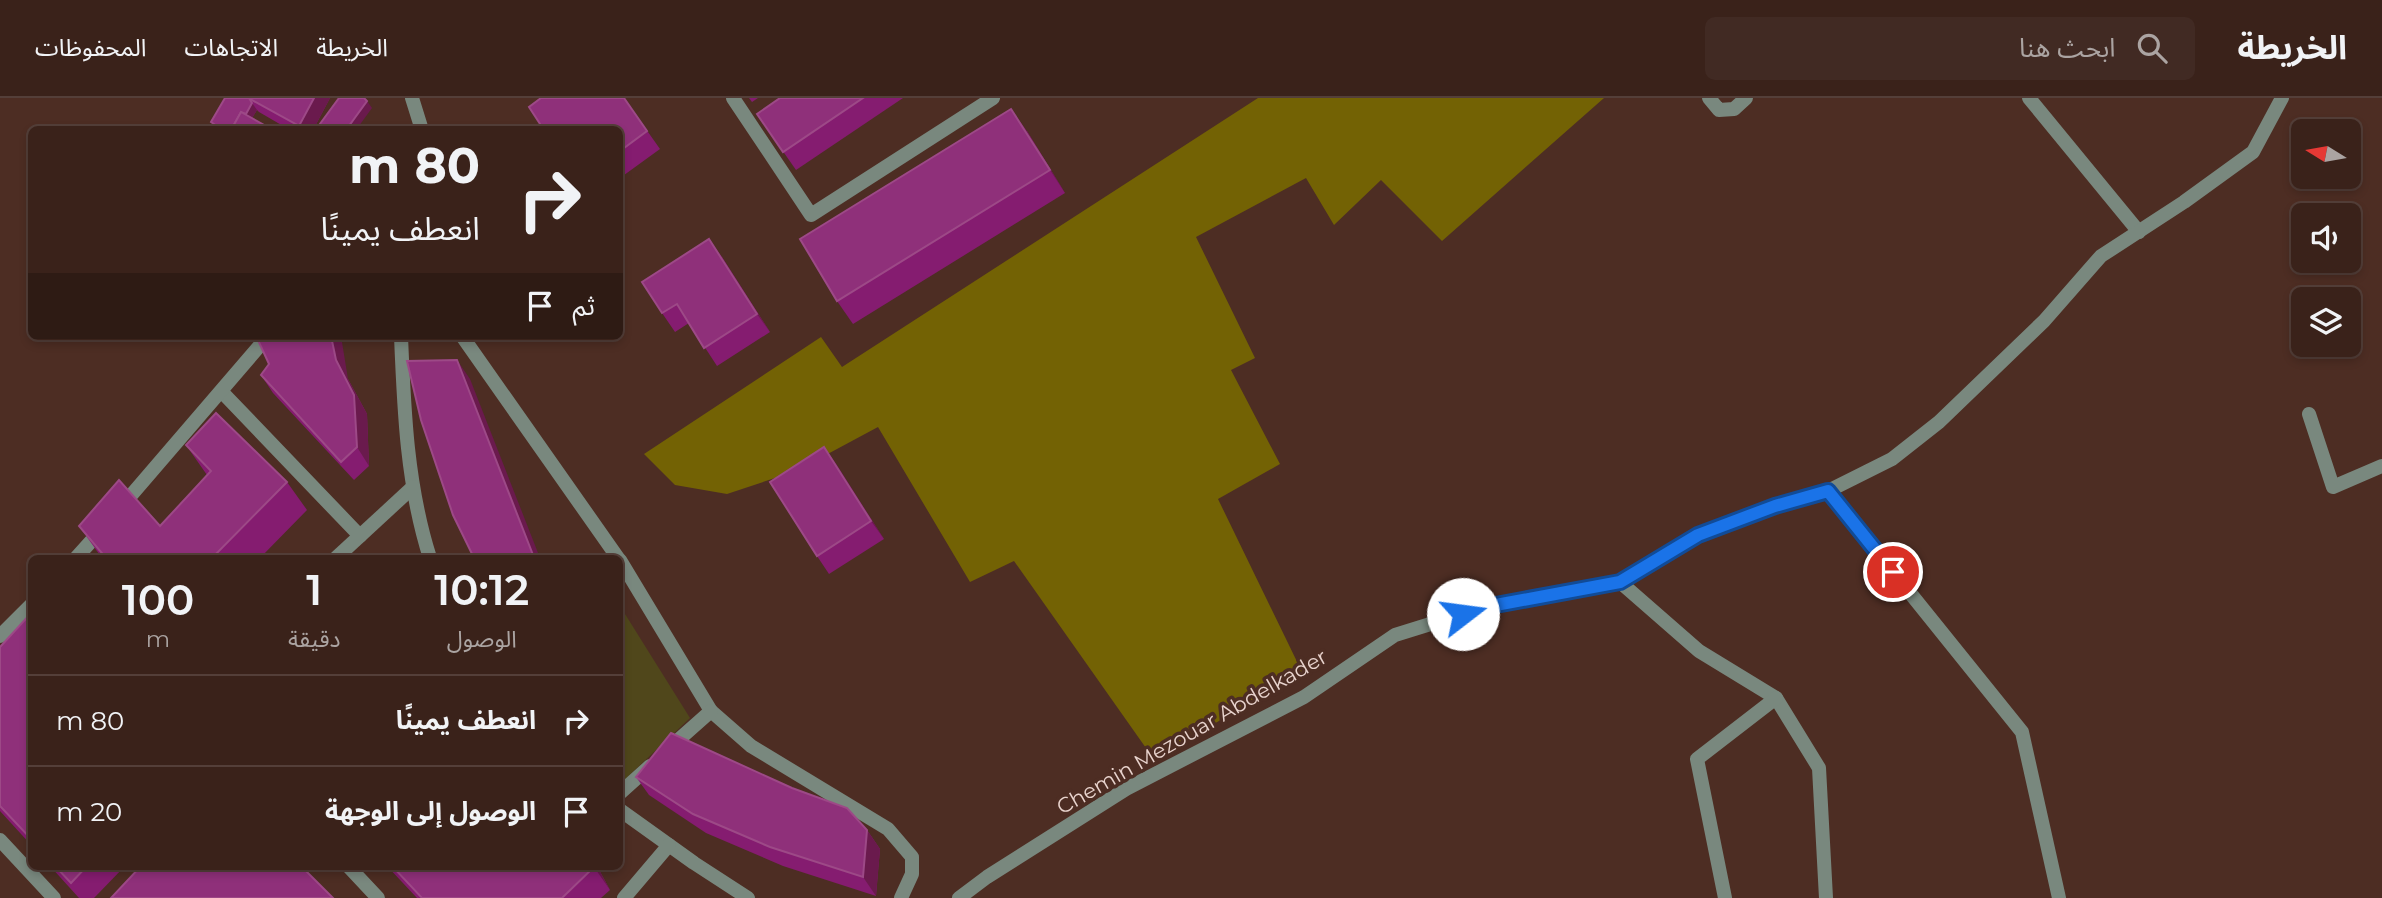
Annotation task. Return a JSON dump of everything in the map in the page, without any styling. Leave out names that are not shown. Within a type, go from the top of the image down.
[{"type":"street","points":[[412,98],[421,126]]},
{"type":"street","points":[[733,98],[811,215],[993,98]]},
{"type":"street","points":[[1709,98],[1719,110],[1734,109],[1746,98]]},
{"type":"street","points":[[2029,98],[2139,232]]},
{"type":"street","name":"Chemin Mezouar Abdelkader","points":[[959,898],[987,877],[1126,789],[1304,697],[1395,635],[1485,607],[1620,582],[1698,535],[1775,506],[1828,491],[1892,459],[1939,422],[2044,321],[2101,256],[2184,202],[2253,152],[2282,98]]},
{"type":"street","points":[[79,555],[265,340]]},
{"type":"street","points":[[401,340],[404,421],[418,520],[429,555]]},
{"type":"street","points":[[465,340],[613,555]]},
{"type":"street","points":[[222,392],[360,536]]},
{"type":"street","points":[[2309,414],[2333,487],[2382,466]]},
{"type":"street","points":[[339,555],[413,486]]},
{"type":"street","points":[[1828,491],[2022,732],[2059,898]]},
{"type":"street","points":[[623,569],[711,711],[751,746],[888,829],[912,857],[912,874],[901,898]]},
{"type":"street","points":[[1620,582],[1699,651],[1776,698],[1819,768],[1826,898]]},
{"type":"street","points":[[0,636],[28,608]]},
{"type":"street","points":[[1725,898],[1697,759],[1776,698]]},
{"type":"street","points":[[623,790],[711,711]]},
{"type":"street","points":[[623,812],[748,898]]},
{"type":"street","points":[[0,840],[54,898]]},
{"type":"street","points":[[624,898],[669,845]]},
{"type":"street","points":[[352,870],[378,898]]},
{"type":"shaded area","points":[[1258,98],[1604,98],[1442,241],[1381,180],[1334,225],[1306,178],[1196,237],[1255,358],[1231,370],[1280,464],[1218,499],[1303,674],[1153,758],[1014,561],[970,582],[878,427],[796,471],[727,494],[675,485],[644,454],[821,337],[842,367]]},
{"type":"shaded area","points":[[625,614],[690,718],[623,781]]},
{"type":"building","points":[[225,98],[249,98],[252,103],[246,114],[241,112],[233,126],[217,126],[211,122]]},
{"type":"building","points":[[250,98],[314,98],[299,126]]},
{"type":"building","points":[[339,98],[364,98],[367,101],[349,126],[318,126]]},
{"type":"building","points":[[541,98],[624,98],[647,131],[623,149],[623,126],[541,126],[529,107]]},
{"type":"building","points":[[780,98],[863,98],[783,152],[757,114]]},
{"type":"building","points":[[1011,109],[1050,170],[837,301],[800,239]]},
{"type":"building","points":[[241,112],[266,126],[233,126]]},
{"type":"building","points":[[709,239],[757,314],[704,348],[677,304],[662,313],[642,282]]},
{"type":"building","points":[[258,340],[332,340],[336,360],[354,395],[357,447],[341,462],[261,375],[269,364]]},
{"type":"building","points":[[457,360],[533,555],[473,555],[453,515],[421,420],[407,361]]},
{"type":"building","points":[[216,413],[287,482],[215,555],[103,555],[79,526],[119,480],[160,526],[211,471],[186,445]]},
{"type":"building","points":[[824,447],[871,521],[817,556],[770,482]]},
{"type":"building","points":[[28,616],[28,836],[0,806],[0,647]]},
{"type":"building","points":[[671,733],[792,788],[847,808],[867,830],[863,877],[770,847],[693,814],[636,777]]},
{"type":"building","points":[[59,870],[83,870],[71,883]]},
{"type":"building","points":[[137,870],[305,870],[333,898],[111,898]]},
{"type":"building","points":[[396,870],[591,870],[562,898],[422,898]]},
{"type":"route","points":[[1463,614],[1485,607],[1620,582],[1698,535],[1775,506],[1828,491],[1893,572]]}]
